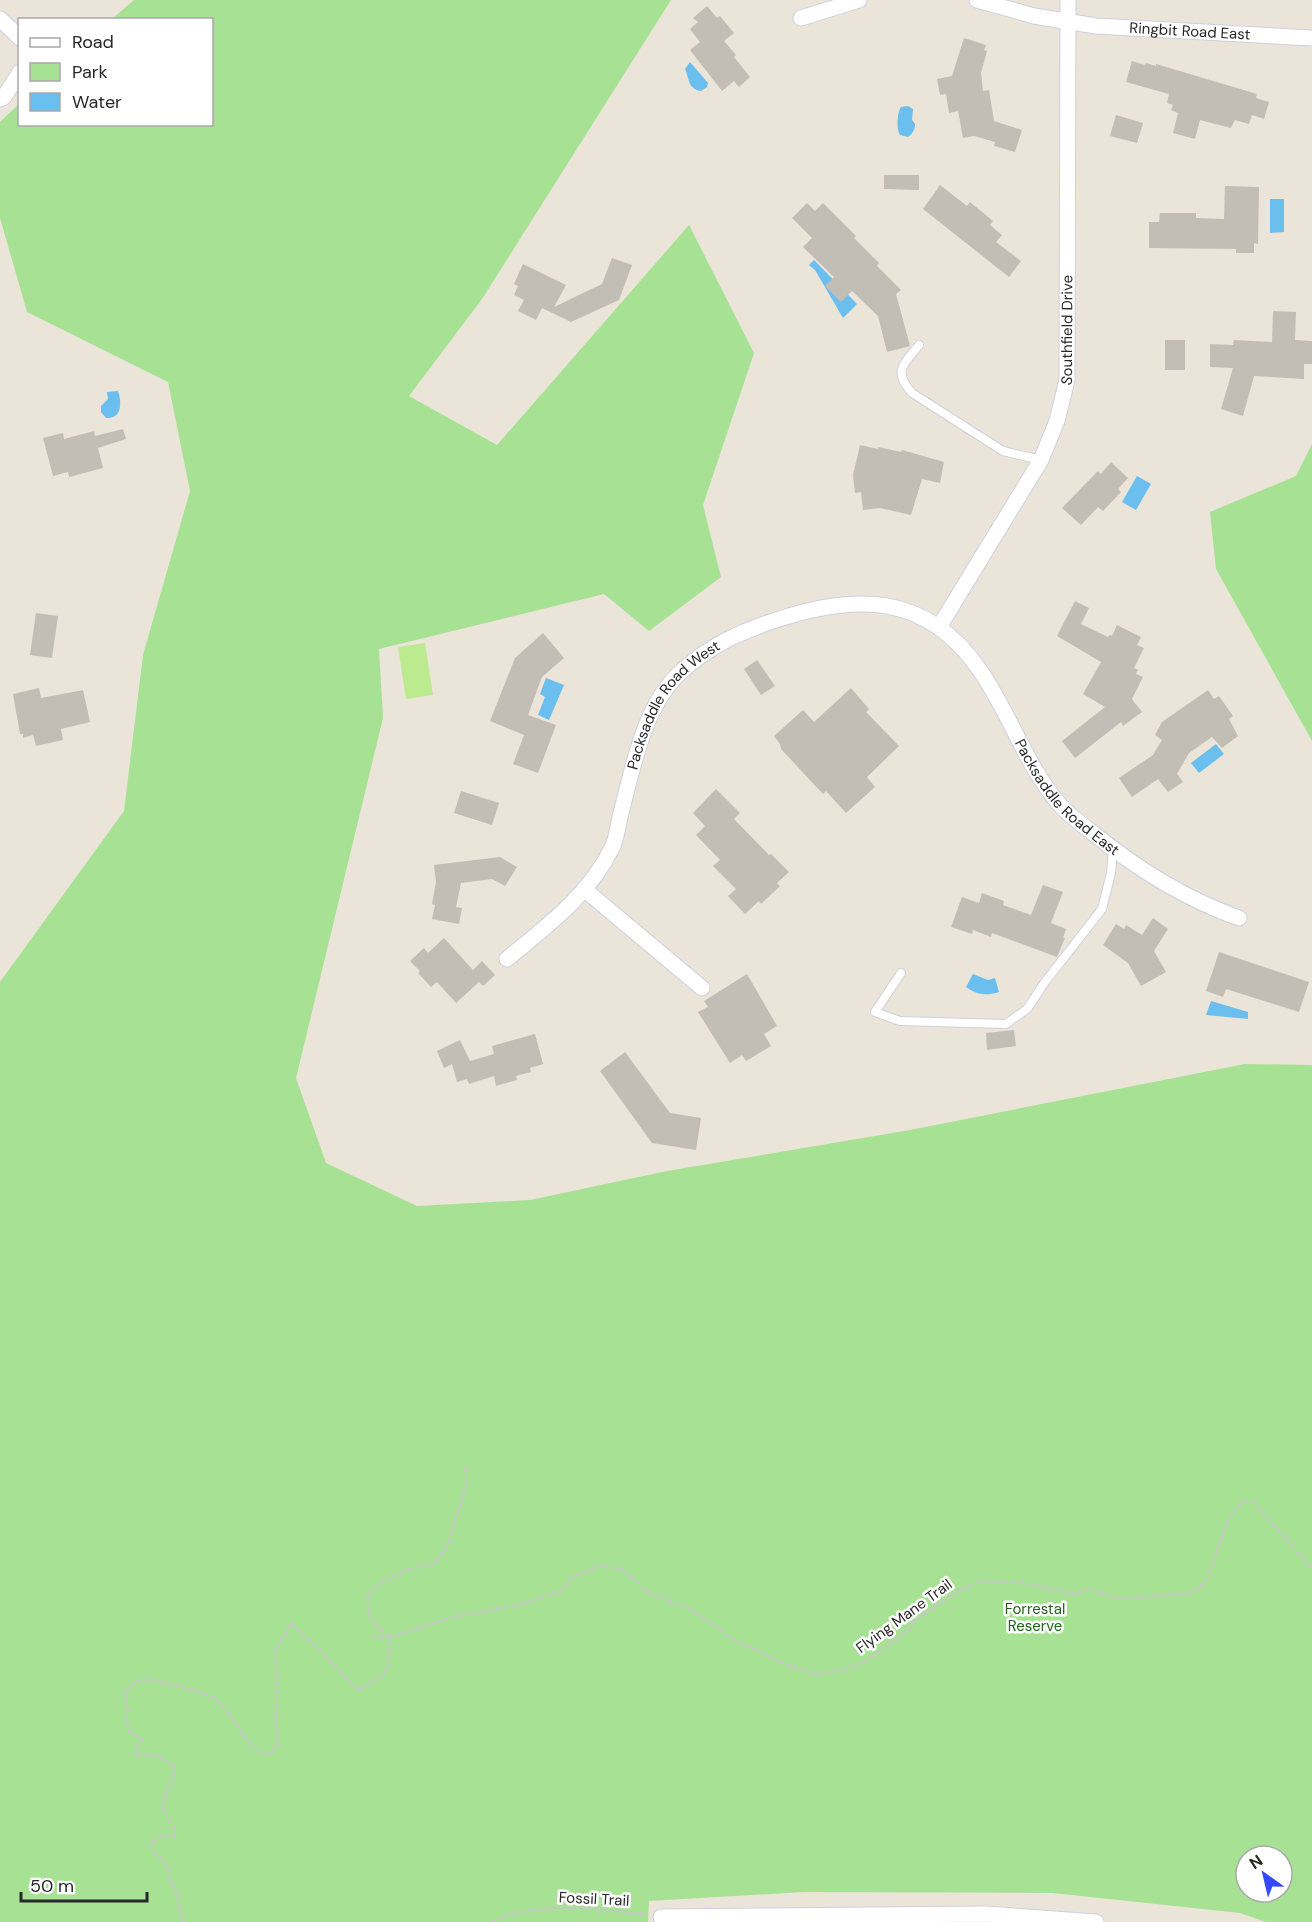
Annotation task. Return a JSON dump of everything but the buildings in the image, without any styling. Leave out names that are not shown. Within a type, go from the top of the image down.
[{"type":"street","points":[[801,18],[859,0]]},
{"type":"street","name":"Ringbit Road East","points":[[977,0],[1034,16],[1096,26],[1312,38]]},
{"type":"street","name":"Southfield Drive","points":[[939,627],[1041,460],[1057,421],[1067,380],[1068,0]]},
{"type":"street","points":[[0,19],[18,36]]},
{"type":"street","points":[[0,99],[4,97],[18,75]]},
{"type":"street","name":"Packsaddle Road West","points":[[507,959],[547,927],[599,871],[613,846],[652,712],[673,679],[706,650],[768,622],[837,604],[878,603],[910,612],[939,627]]},
{"type":"street","name":"Packsaddle Road East","points":[[939,627],[960,646],[979,669],[1021,747],[1063,809],[1113,849],[1210,908],[1239,918]]},
{"type":"street","points":[[584,889],[702,988]]},
{"type":"street","points":[[661,1917],[727,1919],[986,1914],[1096,1922]]},
{"type":"lane","points":[[919,345],[901,368],[904,384],[912,393],[1003,451],[1041,460]]},
{"type":"lane","points":[[901,973],[874,1012],[900,1021],[1006,1024],[1027,1009],[1045,982],[1102,909],[1111,873],[1113,849]]},
{"type":"path","points":[[391,1637],[380,1630],[367,1611],[368,1593],[398,1573],[436,1563],[448,1545],[467,1482],[465,1463]]},
{"type":"path","name":"Flying Mane Trail","points":[[391,1637],[457,1616],[519,1605],[561,1591],[571,1578],[601,1565],[624,1570],[649,1593],[690,1609],[733,1639],[791,1667],[815,1674],[846,1670],[871,1658],[902,1635],[920,1616],[960,1590],[981,1581],[1020,1582],[1071,1594],[1090,1590],[1120,1599],[1193,1593],[1207,1580],[1227,1522],[1242,1502],[1254,1502],[1312,1569]]},
{"type":"path","points":[[184,1922],[180,1918],[177,1894],[168,1879],[168,1867],[150,1846],[154,1840],[165,1835],[174,1836],[176,1830],[164,1813],[162,1805],[166,1791],[174,1778],[173,1766],[158,1754],[146,1753],[135,1756],[135,1751],[142,1740],[130,1732],[126,1720],[128,1708],[124,1693],[130,1685],[145,1678],[178,1687],[193,1688],[214,1699],[254,1748],[266,1755],[278,1746],[275,1653],[290,1623],[320,1650],[359,1691],[388,1670],[391,1637]]},
{"type":"path","points":[[372,1637],[391,1637]]},
{"type":"path","name":"Fossil Trail","points":[[492,1922],[506,1914],[567,1907],[661,1917]]},
{"type":"green space","name":"Forrestal Reserve","points":[[134,0],[671,0],[482,299],[409,396],[497,445],[689,225],[754,353],[703,505],[721,577],[649,631],[604,594],[379,649],[383,718],[296,1078],[326,1163],[417,1206],[530,1200],[667,1171],[910,1130],[1245,1064],[1312,1065],[1312,1922],[1266,1922],[1240,1913],[1053,1893],[804,1892],[649,1901],[648,1922],[0,1922],[0,982],[124,811],[143,655],[190,491],[168,382],[27,312],[0,218],[0,122],[18,105],[18,126],[213,126],[213,18],[113,18]]},
{"type":"green space","points":[[1312,444],[1312,741],[1216,569],[1210,512],[1296,476]]},
{"type":"green space","points":[[425,643],[433,695],[406,699],[398,647]]},
{"type":"water","points":[[690,62],[708,83],[707,87],[701,91],[693,88],[690,83],[685,69]]},
{"type":"water","points":[[908,106],[913,109],[912,120],[915,124],[913,132],[908,137],[900,135],[898,121],[901,107]]},
{"type":"water","points":[[1270,199],[1284,199],[1284,232],[1270,233]]},
{"type":"water","points":[[814,260],[857,304],[843,318],[815,270],[809,265]]},
{"type":"water","points":[[118,391],[120,409],[115,416],[106,418],[101,412],[101,406],[108,399],[107,392]]},
{"type":"water","points":[[1137,476],[1151,484],[1136,510],[1122,502]]},
{"type":"water","points":[[546,678],[564,685],[549,720],[538,715],[545,697],[540,694]]},
{"type":"water","points":[[1216,744],[1224,754],[1199,773],[1191,763]]},
{"type":"water","points":[[973,974],[988,980],[995,978],[999,992],[982,994],[966,987]]},
{"type":"water","points":[[1211,1001],[1248,1012],[1248,1019],[1206,1015]]}]
